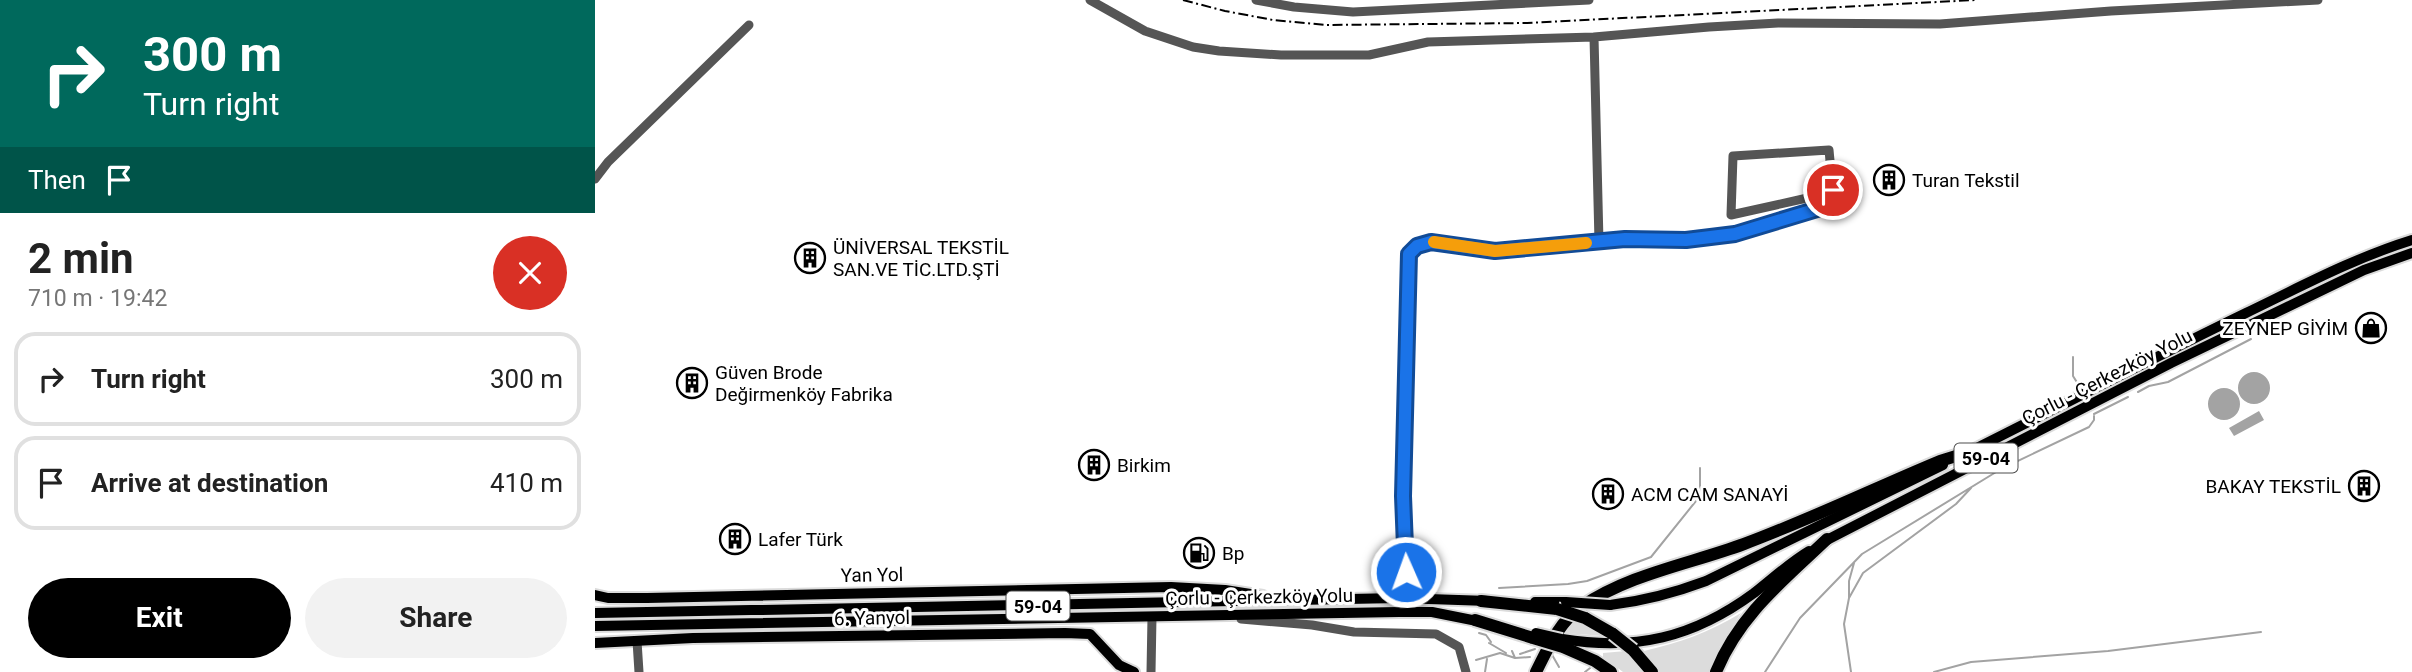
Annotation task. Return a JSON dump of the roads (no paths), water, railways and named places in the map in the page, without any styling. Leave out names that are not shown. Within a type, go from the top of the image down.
[{"type":"highway","points":[[1536,672],[1566,619],[1579,608],[1617,586],[1705,559],[1761,538],[1928,466],[1969,452]]},
{"type":"highway","points":[[1716,672],[1729,644],[1752,611],[1827,539]]},
{"type":"highway","points":[[1481,601],[1562,606],[1613,635],[1633,650],[1652,672]]},
{"type":"highway","points":[[1475,620],[1562,643],[1611,672]]},
{"type":"main road","name":"Çorlu - Çerkezköy Yolu","points":[[1562,606],[1639,602],[1706,581],[2167,351],[2360,259],[2412,240]]},
{"type":"main road","name":"Çorlu - Çerkezköy Yolu","points":[[1562,643],[1627,644],[1662,638],[1689,629],[1735,606],[1827,539],[2161,368],[2352,276],[2412,253]]},
{"type":"main road","name":"Yan Yol","points":[[595,595],[608,598],[647,598],[1150,587],[1225,590],[1292,601]]},
{"type":"main road","points":[[1150,587],[1152,617]]},
{"type":"main road","name":"Çorlu - Çerkezköy Yolu","points":[[595,613],[1407,598],[1481,601]]},
{"type":"main road","name":"Çorlu - Çerkezköy Yolu","points":[[595,626],[1421,612],[1475,620]]},
{"type":"main road","name":"6. Yanyol","points":[[595,643],[883,635],[1090,634],[1119,665],[1134,672]]},
{"type":"street","points":[[1090,0],[1145,31],[1193,47],[1281,55],[1369,55],[1428,42],[1594,37],[1778,23],[1940,24],[2111,11],[2318,0]]},
{"type":"street","points":[[1256,0],[1294,7],[1353,12],[1589,0]]},
{"type":"street","points":[[595,179],[608,162],[749,25]]},
{"type":"street","points":[[1594,37],[1599,242]]},
{"type":"street","points":[[1407,598],[1403,496],[1409,254],[1417,246],[1431,242],[1495,251],[1625,239],[1686,240],[1735,234],[1834,204],[1833,190],[1829,150],[1733,156],[1731,215],[1833,190]]},
{"type":"street","points":[[1151,672],[1152,617]]},
{"type":"street","points":[[1215,617],[1312,625],[1354,632],[1436,634],[1459,647],[1466,672]]},
{"type":"street","points":[[637,641],[639,672]]},
{"type":"waterway","points":[[2138,392],[2149,386],[2168,382],[2251,339]]},
{"type":"waterway","points":[[2073,357],[2073,376],[2078,384]]},
{"type":"waterway","points":[[2094,414],[2128,397]]},
{"type":"waterway","points":[[1765,672],[1800,618],[1862,554],[2001,469],[2089,427],[2094,416]]},
{"type":"waterway","points":[[1499,588],[1587,581],[1651,557],[1700,496],[1700,468]]},
{"type":"waterway","points":[[1849,598],[1863,573],[1956,504],[1971,488]]},
{"type":"waterway","points":[[1851,672],[1844,624],[1854,563]]},
{"type":"waterway","points":[[1934,672],[1971,662],[2108,651],[2261,632]]},
{"type":"waterway","points":[[1479,633],[1486,635],[1491,642]]},
{"type":"waterway","points":[[1489,643],[1506,653]]},
{"type":"waterway","points":[[1520,654],[1535,649]]},
{"type":"waterway","points":[[1512,651],[1515,658],[1530,657]]},
{"type":"waterway","points":[[1476,660],[1500,653],[1515,658]]},
{"type":"waterway","points":[[1551,653],[1559,667]]},
{"type":"waterway","points":[[1485,672],[1487,659]]},
{"type":"waterway","points":[[1585,672],[1590,668]]},
{"type":"railway","points":[[1183,0],[1273,20],[1327,25],[1527,23],[1976,0]]},
{"type":"place","name":"Turan Tekstil","points":[[1889,180]]},
{"type":"place","name":"ÜNİVERSAL TEKSTİL SAN.VE TİC.LTD.ŞTİ","points":[[810,258]]},
{"type":"place","name":"ZEYNEP GİYİM","points":[[2371,328]]},
{"type":"place","name":"Güven Brode Değirmenköy Fabrika","points":[[692,383]]},
{"type":"place","name":"Birkim","points":[[1094,465]]},
{"type":"place","name":"BAKAY TEKSTİL","points":[[2364,486]]},
{"type":"place","name":"ACM CAM SANAYİ","points":[[1608,494]]},
{"type":"place","name":"Lafer Türk","points":[[735,539]]},
{"type":"place","name":"Bp","points":[[1199,553]]}]
